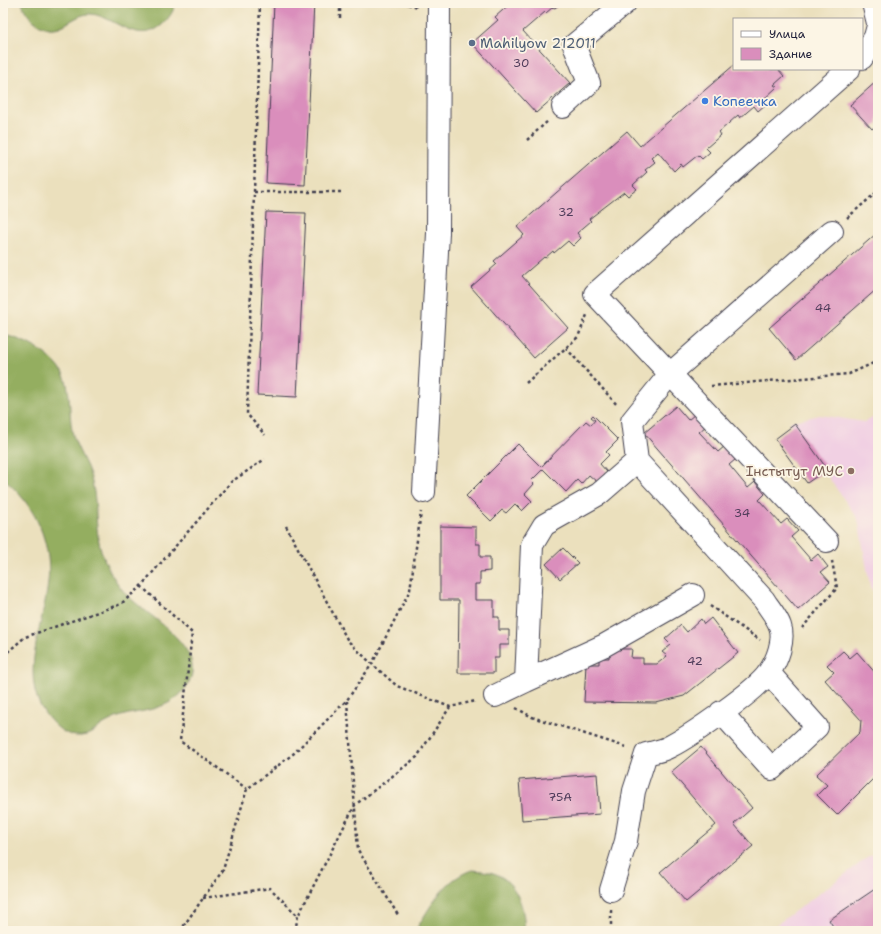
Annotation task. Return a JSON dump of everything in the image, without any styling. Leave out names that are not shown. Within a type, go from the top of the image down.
[{"type":"street","points":[[424,492],[438,233],[439,3]]},
{"type":"street","points":[[563,107],[589,83],[574,45],[625,3]]},
{"type":"street","points":[[873,3],[878,23]]},
{"type":"street","points":[[869,60],[878,26]]},
{"type":"street","points":[[827,541],[596,294],[848,70]]},
{"type":"street","points":[[611,890],[626,841],[634,791],[646,754],[668,748],[751,690],[769,673],[779,653],[781,626],[764,600],[637,460],[632,421],[677,381],[832,231]]},
{"type":"street","points":[[526,681],[532,545],[544,525],[600,494],[637,460]]},
{"type":"street","points":[[495,696],[605,645],[693,595]]},
{"type":"street","points":[[721,712],[772,769],[817,727],[769,673]]},
{"type":"path","points":[[260,3],[247,414],[265,435]]},
{"type":"path","points":[[340,3],[340,18]]},
{"type":"path","points":[[527,140],[563,107]]},
{"type":"path","points":[[832,231],[878,191]]},
{"type":"path","points":[[254,192],[343,192]]},
{"type":"path","points":[[526,383],[578,337],[596,294]]},
{"type":"path","points":[[566,348],[632,421]]},
{"type":"path","points":[[677,381],[849,374],[878,361]]},
{"type":"path","points":[[3,656],[26,636],[121,604],[141,586],[232,482],[265,459]]},
{"type":"path","points":[[180,931],[223,870],[247,790],[293,754],[347,700],[372,664],[410,590],[424,492]]},
{"type":"path","points":[[286,526],[348,641],[397,686],[450,707],[495,696],[532,717],[646,754]]},
{"type":"path","points":[[693,595],[779,653],[837,588],[827,541]]},
{"type":"path","points":[[141,586],[192,633],[180,741],[247,790]]},
{"type":"path","points":[[347,700],[358,850],[398,915]]},
{"type":"path","points":[[295,931],[298,916],[355,805],[417,757],[450,707]]},
{"type":"path","points":[[204,898],[270,888],[298,916]]},
{"type":"shaded area","name":"Інстытут МУС","points":[[820,415],[865,422],[878,415],[878,598],[870,586],[858,519],[789,422]]},
{"type":"shaded area","points":[[878,850],[878,931],[768,931]]},
{"type":"green space","points":[[22,3],[175,3],[173,11],[165,22],[155,29],[146,32],[136,32],[100,16],[91,14],[77,17],[58,27],[51,28],[43,26],[30,17]]},
{"type":"green space","points":[[3,335],[22,341],[42,352],[58,366],[64,375],[68,390],[73,435],[89,472],[93,487],[97,532],[105,562],[111,574],[126,594],[173,634],[183,646],[190,658],[192,671],[188,684],[177,697],[157,708],[113,719],[90,734],[84,736],[68,734],[60,730],[51,721],[39,703],[34,684],[33,663],[36,642],[46,599],[48,557],[42,533],[33,513],[20,495],[3,478]]},
{"type":"green space","points":[[472,870],[497,874],[512,886],[520,900],[524,916],[524,931],[415,931],[432,903],[445,887],[462,874]]},
{"type":"building","points":[[274,3],[314,3],[305,185],[266,183]]},
{"type":"building","points":[[511,3],[561,3],[555,8],[553,7],[546,13],[545,12],[523,31],[570,83],[536,113],[472,43],[498,20],[495,17]]},
{"type":"building","points":[[733,66],[733,70],[779,70],[784,76],[774,85],[777,87],[763,100],[766,104],[758,111],[754,106],[740,118],[738,115],[719,132],[721,135],[706,148],[710,152],[702,159],[698,155],[683,167],[681,164],[674,171],[658,152],[651,158],[655,162],[645,170],[647,172],[633,185],[637,189],[628,196],[624,192],[589,219],[591,221],[577,233],[581,238],[573,246],[568,241],[554,253],[553,251],[545,258],[544,257],[522,276],[568,328],[534,358],[471,287],[497,264],[494,261],[524,235],[517,227],[627,131],[640,146]]},
{"type":"building","points":[[878,80],[878,124],[872,129],[850,105]]},
{"type":"building","points":[[266,212],[306,213],[297,397],[257,395]]},
{"type":"building","points":[[877,233],[878,288],[796,360],[769,328]]},
{"type":"building","points":[[676,406],[688,420],[695,414],[706,426],[699,432],[718,452],[725,446],[736,459],[729,465],[748,488],[755,482],[765,494],[759,500],[781,524],[787,519],[798,531],[791,537],[811,560],[818,554],[828,567],[821,572],[830,582],[798,610],[644,433]]},
{"type":"building","points":[[593,415],[618,440],[606,452],[609,455],[600,464],[607,472],[597,482],[589,475],[581,484],[577,480],[566,492],[543,469],[531,481],[534,484],[525,494],[532,501],[522,511],[515,504],[506,513],[502,510],[491,521],[466,496],[518,444],[541,467],[586,421],[591,425],[595,420],[591,417]]},
{"type":"building","points":[[795,424],[827,469],[807,483],[775,439]]},
{"type":"building","points":[[440,526],[476,527],[476,544],[480,544],[480,557],[490,557],[490,571],[480,572],[480,584],[475,584],[475,600],[494,600],[494,617],[499,617],[499,630],[509,630],[509,645],[499,645],[499,658],[494,658],[494,673],[458,673],[459,600],[440,600]]},
{"type":"building","points":[[563,548],[578,563],[560,579],[546,564]]},
{"type":"building","points":[[711,618],[738,653],[684,696],[656,703],[584,702],[586,664],[599,664],[599,658],[609,658],[609,649],[632,649],[631,658],[643,658],[643,664],[657,664],[667,656],[662,652],[671,645],[665,639],[681,625],[687,632],[701,619],[704,624]]},
{"type":"building","points":[[843,651],[850,658],[857,652],[878,676],[878,774],[837,815],[817,795],[827,785],[816,775],[860,732],[861,720],[825,680],[834,672],[827,665]]},
{"type":"building","points":[[701,747],[752,808],[734,824],[753,846],[686,902],[660,872],[716,825],[671,772]]},
{"type":"building","points":[[597,774],[600,814],[522,820],[519,780]]},
{"type":"building","points":[[878,887],[878,923],[867,931],[836,931],[829,920]]},
{"type":"place","name":"Mahilyow 212011","points":[[472,43]]},
{"type":"place","name":"Копеечка","points":[[705,101]]},
{"type":"place","name":"Інстытут МУС","points":[[851,471]]}]
